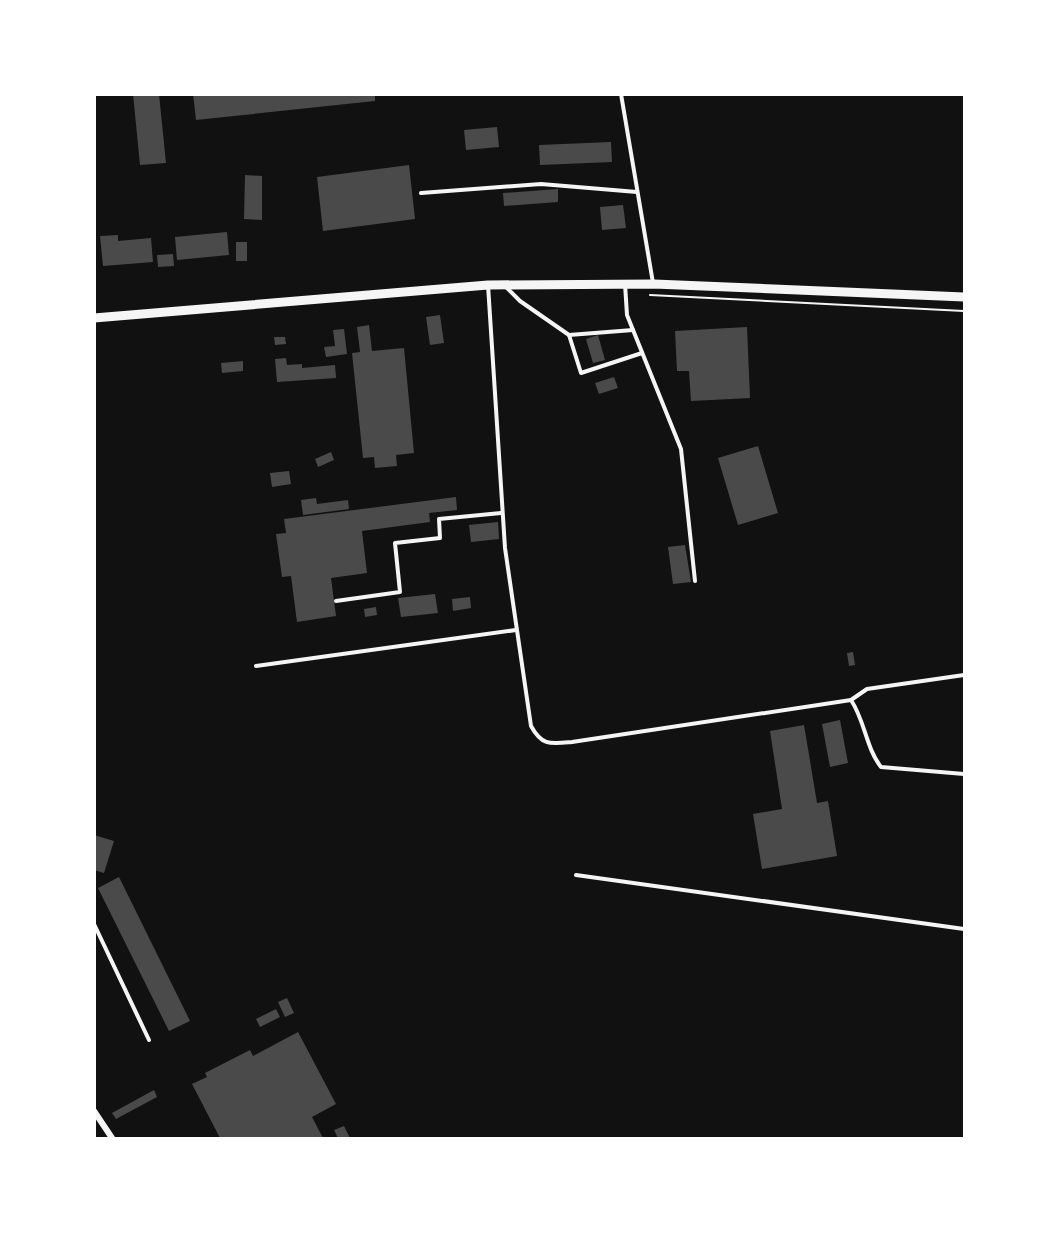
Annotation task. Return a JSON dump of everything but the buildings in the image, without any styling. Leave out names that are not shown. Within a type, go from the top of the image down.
[{"type":"main road","points":[[94,318],[503,284],[654,284],[964,297]]},
{"type":"street","points":[[94,1111],[112,1138]]},
{"type":"lane","points":[[621,94],[654,284]]},
{"type":"lane","points":[[421,193],[541,184],[637,192]]},
{"type":"lane","points":[[503,284],[520,301],[569,335],[581,373],[642,353]]},
{"type":"lane","points":[[626,284],[627,315],[681,449],[695,581]]},
{"type":"lane","points":[[488,285],[501,513],[531,726],[537,737],[549,744],[572,742],[851,700],[867,689],[964,675]]},
{"type":"lane","points":[[569,335],[633,330]]},
{"type":"lane","points":[[336,601],[400,592],[395,543],[440,538],[439,519],[501,513]]},
{"type":"lane","points":[[256,666],[516,630]]},
{"type":"lane","points":[[851,700],[859,712],[875,759],[882,767],[964,774]]},
{"type":"lane","points":[[576,874],[964,929]]},
{"type":"lane","points":[[94,924],[149,1040]]},
{"type":"path","points":[[649,295],[964,311]]}]
